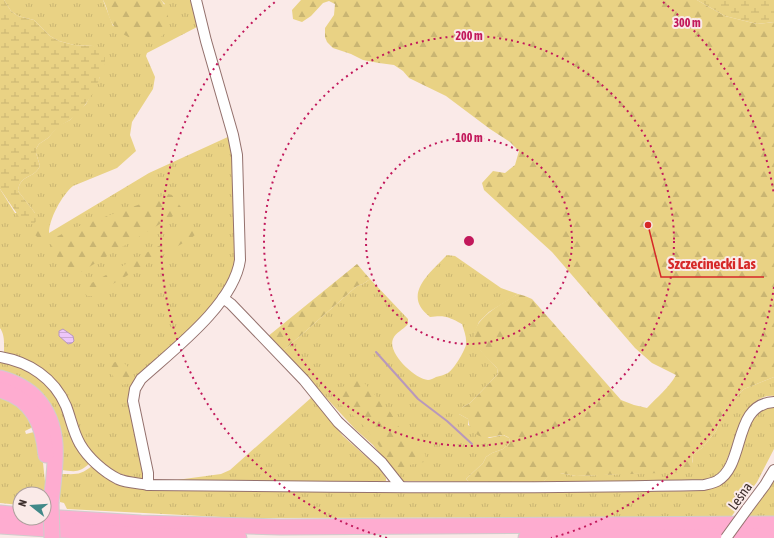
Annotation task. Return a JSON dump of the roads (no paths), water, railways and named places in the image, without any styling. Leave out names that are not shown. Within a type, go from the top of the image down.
[{"type":"highway","points":[[0,378],[17,384],[26,390],[42,405],[49,416],[53,427],[55,441],[55,463],[52,492]]},
{"type":"highway","points":[[0,390],[16,396],[26,404],[40,424],[45,443],[49,486]]},
{"type":"highway","points":[[0,512],[12,516]]},
{"type":"highway","points":[[52,517],[141,523],[280,527],[774,524]]},
{"type":"highway","points":[[0,526],[12,522]]},
{"type":"highway","points":[[52,523],[140,535],[239,538]]},
{"type":"highway","points":[[0,533],[12,525]]},
{"type":"highway","points":[[52,526],[52,538]]},
{"type":"highway","points":[[526,538],[774,536]]},
{"type":"street","points":[[148,485],[148,473],[133,401],[135,389],[141,379],[202,323],[224,298],[237,275],[240,260],[238,161],[233,136],[196,0]]},
{"type":"street","points":[[224,298],[280,353],[338,422],[382,463],[401,487]]},
{"type":"street","points":[[0,357],[14,359],[27,365],[43,375],[52,383],[66,406],[80,444],[89,456],[119,479],[148,485],[401,487],[606,487],[704,485],[716,481],[725,474],[731,465],[745,424],[750,415],[757,407],[766,403],[774,402]]},
{"type":"street","name":"Leśna","points":[[726,538],[765,485],[774,470]]},
{"type":"waterway","points":[[376,352],[418,399],[447,421],[472,444]]},
{"type":"place","name":"Szczecinecki Las","points":[[648,225]]}]
